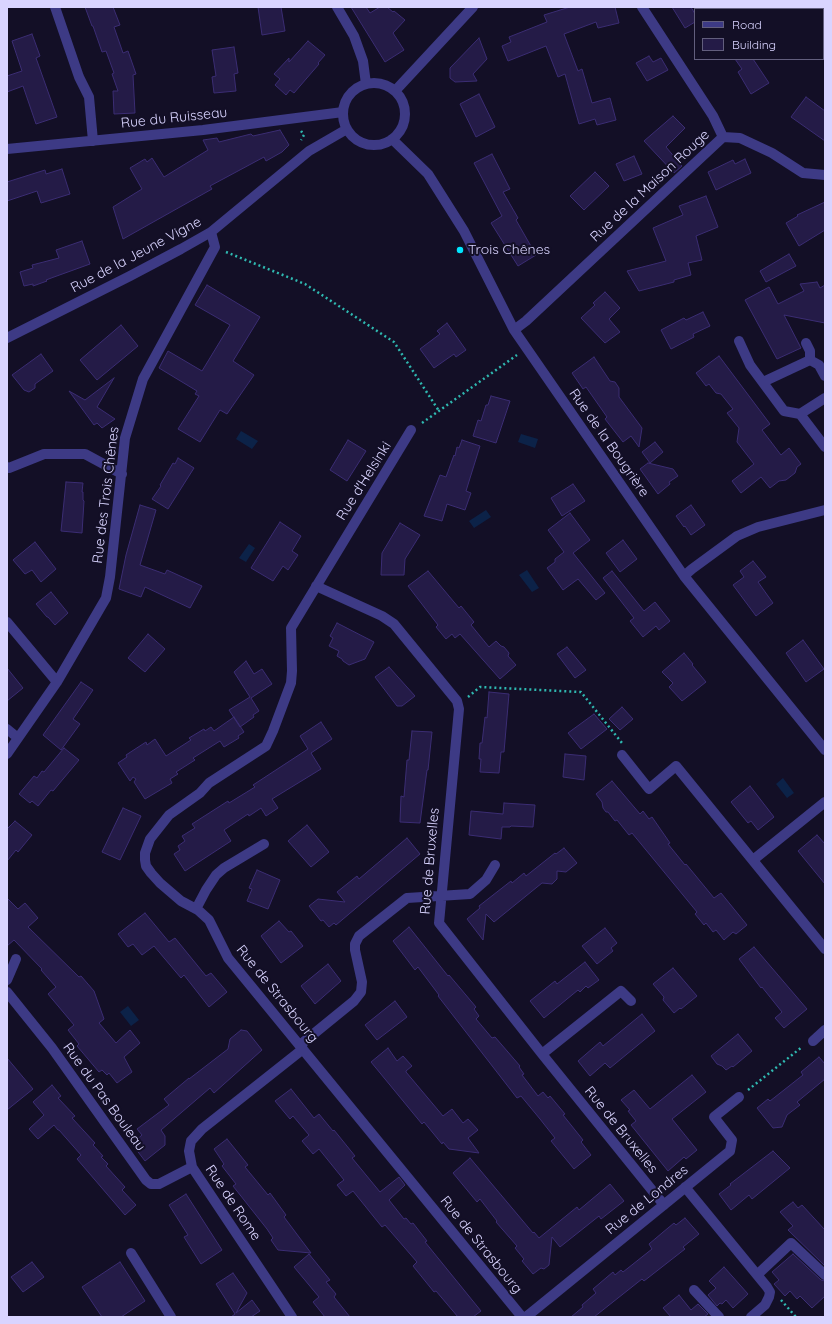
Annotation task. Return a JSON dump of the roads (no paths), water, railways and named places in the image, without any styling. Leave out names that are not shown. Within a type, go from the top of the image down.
[{"type":"street","points":[[55,7],[79,77],[88,97],[93,141]]},
{"type":"street","points":[[337,7],[354,36],[363,61],[366,84]]},
{"type":"street","points":[[395,91],[473,7]]},
{"type":"street","points":[[642,7],[713,116],[723,137]]},
{"type":"street","points":[[374,83],[383,85],[395,91],[400,97],[404,106],[405,116],[400,132],[392,140],[381,144],[366,144],[353,137],[347,129],[343,112],[347,100],[352,93],[366,84],[374,83]]},
{"type":"street","name":"Rue du Ruisseau","points":[[7,148],[203,130],[343,112]]},
{"type":"street","name":"Rue de la Jeune Vigne","points":[[7,338],[137,273],[211,232],[308,151],[347,129]]},
{"type":"street","name":"Rue de la Maison Rouge","points":[[514,330],[526,322],[723,137],[740,138],[772,153],[803,173],[825,175]]},
{"type":"street","name":"Rue de la Bougrière","points":[[392,140],[428,174],[464,231],[514,330],[684,576],[825,750]]},
{"type":"street","name":"Rue des Trois Chênes","points":[[7,754],[56,682],[106,598],[110,577],[125,438],[143,379],[215,247],[211,232]]},
{"type":"street","points":[[739,341],[750,365],[784,411],[800,414],[825,447]]},
{"type":"street","points":[[806,343],[810,351],[810,360]]},
{"type":"street","points":[[763,382],[810,360]]},
{"type":"street","points":[[810,360],[819,365],[825,376]]},
{"type":"street","points":[[800,414],[825,398]]},
{"type":"street","name":"Rue d'Helsinki","points":[[292,660],[290,639],[291,628],[412,430]]},
{"type":"street","points":[[7,467],[9,468],[44,454],[85,454],[122,474]]},
{"type":"street","points":[[684,576],[737,536],[758,527],[825,510]]},
{"type":"street","name":"Rue de Bruxelles","points":[[316,586],[382,616],[394,624],[457,701],[459,705],[439,923],[664,1205]]},
{"type":"street","points":[[7,622],[56,682]]},
{"type":"street","name":"Rue de Strasbourg","points":[[292,660],[291,684],[266,746],[209,783],[200,793],[169,814],[150,839],[146,853],[146,866],[160,883],[181,901],[196,909],[209,920],[228,958],[522,1317]]},
{"type":"street","points":[[7,729],[18,738]]},
{"type":"street","points":[[622,755],[649,789],[676,766],[825,949]]},
{"type":"street","points":[[753,860],[825,802]]},
{"type":"street","points":[[196,909],[216,875],[224,868],[264,844]]},
{"type":"street","points":[[441,895],[470,894],[486,880],[495,865]]},
{"type":"street","name":"Rue de Rome","points":[[292,1317],[192,1167],[189,1152],[191,1141],[202,1129],[302,1047],[354,1001],[361,992],[362,982],[354,950],[359,936],[407,898],[441,895]]},
{"type":"street","points":[[7,980],[16,959]]},
{"type":"street","points":[[542,1054],[621,991],[631,1001]]},
{"type":"street","name":"Rue du Pas Bouleau","points":[[7,992],[52,1048],[146,1180],[151,1184],[159,1184],[192,1167]]},
{"type":"street","points":[[813,1041],[825,1030]]},
{"type":"street","name":"Rue de Londres","points":[[526,1317],[730,1151],[732,1140],[714,1117],[739,1098]]},
{"type":"street","points":[[684,1187],[767,1286],[770,1292],[769,1298],[765,1305],[751,1317]]},
{"type":"street","points":[[758,1274],[791,1243],[825,1275]]},
{"type":"street","points":[[131,1253],[171,1317]]},
{"type":"street","points":[[694,1290],[719,1317]]},
{"type":"water","points":[[241,431],[258,441],[252,449],[236,439]]},
{"type":"water","points":[[521,434],[538,439],[535,448],[518,442]]},
{"type":"water","points":[[486,510],[491,517],[474,528],[469,521]]},
{"type":"water","points":[[249,544],[255,548],[246,562],[239,558]]},
{"type":"water","points":[[527,570],[539,588],[532,592],[519,575]]},
{"type":"water","points":[[783,778],[794,793],[787,798],[776,784]]},
{"type":"water","points":[[128,1006],[139,1020],[131,1026],[120,1012]]},
{"type":"place","name":"Trois Chênes","points":[[460,250]]}]
